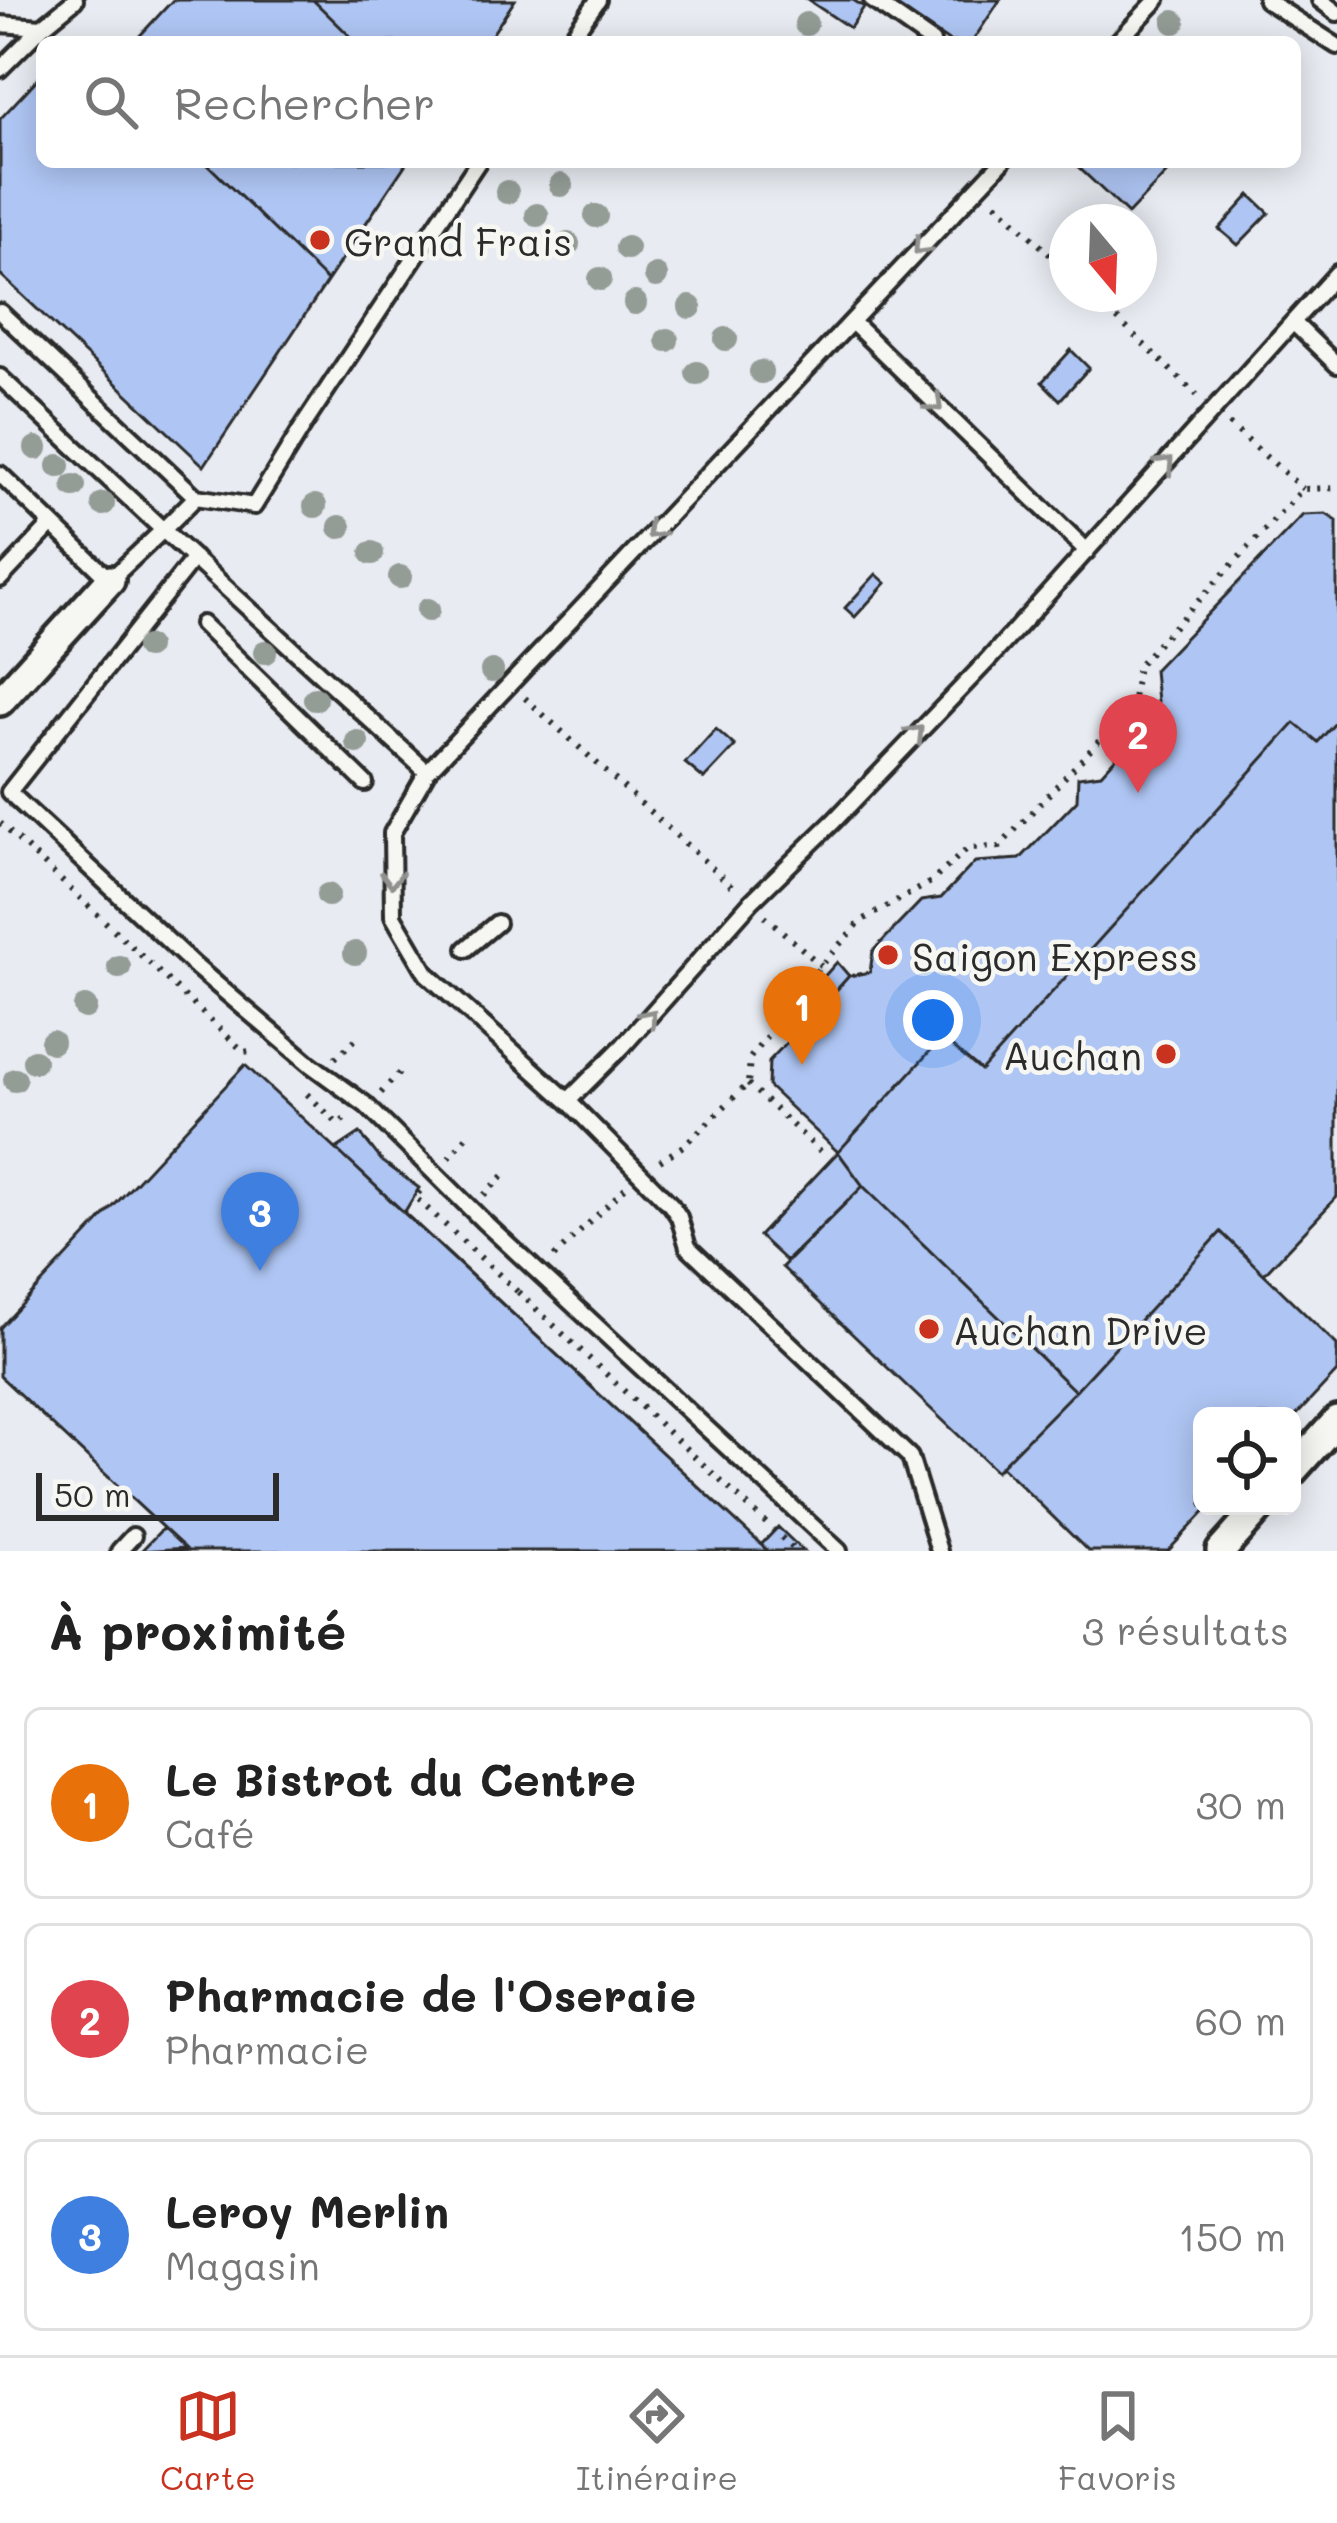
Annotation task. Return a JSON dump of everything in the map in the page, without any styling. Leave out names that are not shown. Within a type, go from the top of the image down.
[{"type":"street","points":[[0,701],[110,580]]},
{"type":"street","points":[[1301,1461],[1337,1421]]},
{"type":"street","points":[[1221,1551],[1253,1515]]},
{"type":"lane","points":[[0,69],[75,0]]},
{"type":"lane","points":[[572,36],[598,0]]},
{"type":"lane","points":[[872,0],[923,36]]},
{"type":"lane","points":[[1123,36],[1157,0]]},
{"type":"lane","points":[[1266,0],[1337,46]]},
{"type":"lane","points":[[1320,0],[1337,13]]},
{"type":"lane","points":[[0,24],[42,27]]},
{"type":"lane","points":[[0,312],[196,497],[254,506],[474,168]]},
{"type":"lane","points":[[939,1551],[910,1457],[688,1247],[680,1217],[568,1101],[427,974],[393,916],[392,833],[427,772],[996,168]]},
{"type":"lane","points":[[568,1101],[1087,551],[1337,273]]},
{"type":"lane","points":[[851,322],[1087,551]]},
{"type":"lane","points":[[1295,324],[1337,365]]},
{"type":"lane","points":[[0,377],[427,772]]},
{"type":"lane","points":[[0,474],[110,580],[196,497]]},
{"type":"lane","points":[[0,579],[51,525]]},
{"type":"lane","points":[[194,558],[9,792],[196,967],[366,1106],[538,1273],[839,1551]]},
{"type":"lane","points":[[202,624],[365,782]]},
{"type":"lane","points":[[466,950],[497,923]]},
{"type":"lane","points":[[119,1551],[134,1536]]},
{"type":"path","points":[[977,186],[1049,254]]},
{"type":"path","points":[[518,1292],[640,1173],[682,1146],[748,1084],[750,1058],[861,921],[931,882],[968,848],[999,847],[1132,706],[1138,664],[1303,489],[1337,488]]},
{"type":"path","points":[[509,684],[824,968]]},
{"type":"path","points":[[999,847],[1001,860]]},
{"type":"path","points":[[748,1084],[820,1151]]},
{"type":"path","points":[[467,1136],[416,1196],[796,1551]]},
{"type":"building","points":[[173,0],[313,0],[350,36],[140,36]]},
{"type":"building","points":[[173,0],[515,0],[491,36],[140,36]]},
{"type":"building","points":[[808,0],[853,0],[864,7],[850,28]]},
{"type":"building","points":[[888,0],[1000,0],[976,36],[941,36]]},
{"type":"building","points":[[36,80],[36,168],[403,168],[204,466],[0,274],[0,119]]},
{"type":"building","name":"Grand Frais","points":[[211,168],[403,168],[327,281]]},
{"type":"building","points":[[1079,168],[1171,168],[1137,204],[1117,204]]},
{"type":"building","points":[[1250,195],[1269,213],[1238,245],[1219,229]]},
{"type":"building","points":[[1071,350],[1089,368],[1060,400],[1042,382]]},
{"type":"building","points":[[1326,514],[1337,521],[1337,1197],[1264,1274],[1337,1345],[1337,1372],[1301,1410],[1193,1407],[1193,1515],[1202,1515],[1168,1551],[1088,1551],[1001,1466],[1075,1391],[863,1186],[786,1261],[759,1236],[838,1152],[768,1086],[769,1061],[809,1019],[828,1019],[832,995],[849,976],[870,972],[873,951],[921,901],[941,898],[975,862],[1020,859],[1077,800],[1078,777],[1101,774],[1158,712],[1154,670],[1303,515]]},
{"type":"building","points":[[876,574],[886,583],[855,617],[845,608]]},
{"type":"building","name":"Auchan","points":[[1337,721],[1337,1197],[1264,1274],[1221,1232],[1075,1391],[863,1186],[838,1152],[942,1038],[981,1071],[1295,723],[1318,742]]},
{"type":"building","points":[[716,729],[735,746],[704,779],[685,763]]},
{"type":"building","points":[[837,962],[849,976],[832,995],[820,981]]},
{"type":"building","points":[[245,1065],[768,1551],[188,1551],[0,1376],[0,1328]]},
{"type":"building","points":[[245,1065],[336,1149],[360,1133],[382,1161],[419,1188],[404,1213],[768,1551],[141,1551],[163,1528],[0,1376],[0,1328]]},
{"type":"building","points":[[360,1133],[382,1161],[419,1188],[404,1213],[336,1149]]},
{"type":"building","name":"Auchan Drive","points":[[863,1186],[1075,1391],[996,1471],[782,1267]]},
{"type":"building","points":[[778,1527],[803,1551],[768,1551],[761,1545]]},
{"type":"building","points":[[163,1528],[185,1548],[141,1551]]},
{"type":"place","name":"Grand Frais","points":[[320,240]]},
{"type":"place","name":"Pharmacie de l'Oseraie","points":[[1138,793]]},
{"type":"place","name":"Saigon Express","points":[[888,955]]},
{"type":"place","name":"Auchan","points":[[1166,1054]]},
{"type":"place","name":"Le Bistrot du Centre","points":[[802,1065]]},
{"type":"place","name":"Leroy Merlin","points":[[260,1271]]},
{"type":"place","name":"Auchan Drive","points":[[929,1329]]}]
